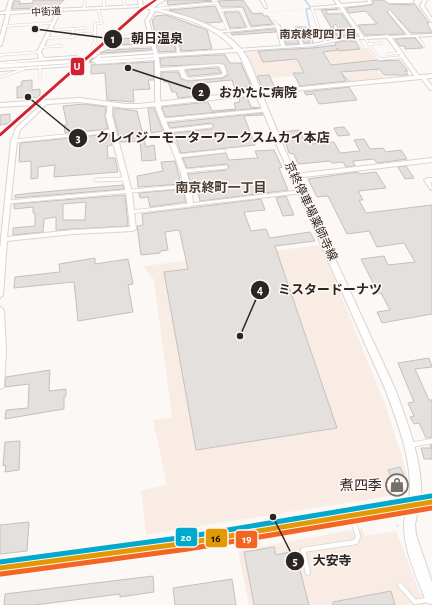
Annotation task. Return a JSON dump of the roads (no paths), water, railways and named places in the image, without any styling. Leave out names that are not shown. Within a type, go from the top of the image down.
[{"type":"main road","name":"京終停車場薬師寺線","points":[[140,3],[152,9],[182,17],[217,32],[235,45],[239,50],[391,391],[409,445],[414,467],[416,495],[412,506],[408,529],[432,598]]},
{"type":"main road","points":[[98,60],[180,54],[200,50],[239,50]]},
{"type":"main road","points":[[0,66],[72,62]]},
{"type":"main road","points":[[0,105],[79,100],[133,106],[432,76]]},
{"type":"main road","points":[[0,568],[187,543],[432,502]]},
{"type":"street","points":[[0,45],[11,0]]},
{"type":"street","points":[[163,0],[153,5],[147,21],[154,45],[158,70],[158,104],[184,171],[188,186],[190,205],[302,192]]},
{"type":"street","points":[[262,0],[266,8]]},
{"type":"street","points":[[336,0],[364,38]]},
{"type":"street","points":[[312,8],[370,3],[369,0]]},
{"type":"street","points":[[387,0],[389,2],[411,2],[412,0]]},
{"type":"street","points":[[425,0],[422,6],[432,21]]},
{"type":"street","name":"中街道","points":[[0,13],[125,7],[140,3]]},
{"type":"street","points":[[42,60],[40,49],[53,23],[56,10]]},
{"type":"street","points":[[217,32],[278,26],[283,47]]},
{"type":"street","points":[[239,50],[302,46],[342,39],[432,34]]},
{"type":"street","points":[[388,36],[420,77],[432,89]]},
{"type":"street","points":[[99,56],[156,56],[97,63],[94,61],[99,56]]},
{"type":"street","points":[[0,63],[75,57],[80,59],[72,65],[0,70]]},
{"type":"street","points":[[158,70],[181,68],[218,65],[222,66],[225,74],[222,76],[188,79],[184,77],[181,68]]},
{"type":"street","points":[[0,296],[4,239],[2,224],[8,202],[14,141],[18,129],[22,124],[48,101]]},
{"type":"street","points":[[4,239],[73,232],[133,229],[129,192],[109,116],[110,104]]},
{"type":"street","points":[[295,176],[432,160]]},
{"type":"street","points":[[432,180],[427,180],[432,188]]},
{"type":"street","points":[[0,310],[2,351],[0,386]]},
{"type":"lane","points":[[84,8],[85,0]]},
{"type":"lane","points":[[104,0],[104,8]]},
{"type":"lane","points":[[124,1],[125,7]]},
{"type":"lane","points":[[158,2],[162,6]]},
{"type":"lane","points":[[152,9],[162,6],[217,3],[228,30]]},
{"type":"lane","points":[[92,48],[96,33],[95,24],[102,23],[98,8]]},
{"type":"lane","points":[[312,8],[321,35],[326,42]]},
{"type":"lane","points":[[220,10],[241,9],[249,28]]},
{"type":"lane","points":[[328,12],[344,11]]},
{"type":"lane","points":[[389,11],[410,36]]},
{"type":"lane","points":[[274,21],[278,26]]},
{"type":"lane","points":[[4,26],[53,23]]},
{"type":"lane","points":[[335,26],[342,39]]},
{"type":"lane","points":[[49,30],[85,28]]},
{"type":"lane","points":[[73,29],[73,35],[96,33]]},
{"type":"lane","points":[[280,33],[298,33],[302,46]]},
{"type":"lane","points":[[151,34],[119,37],[107,48],[154,45]]},
{"type":"lane","points":[[175,35],[180,54]]},
{"type":"lane","points":[[416,36],[424,46]]},
{"type":"lane","points":[[46,38],[73,38]]},
{"type":"lane","points":[[356,38],[363,48]]},
{"type":"lane","points":[[364,38],[379,59],[402,55]]},
{"type":"lane","points":[[369,44],[381,44]]},
{"type":"lane","points":[[0,55],[61,46]]},
{"type":"lane","points":[[387,54],[402,55]]},
{"type":"lane","points":[[40,68],[40,76]]},
{"type":"lane","points":[[0,77],[24,69]]},
{"type":"lane","points":[[164,120],[266,110]]},
{"type":"lane","points":[[168,131],[211,126]]},
{"type":"lane","points":[[14,141],[114,131]]},
{"type":"lane","points":[[178,156],[224,151]]},
{"type":"lane","points":[[184,171],[226,166]]},
{"type":"lane","points":[[96,180],[126,179]]},
{"type":"lane","points":[[8,202],[188,186]]},
{"type":"lane","points":[[131,212],[190,205]]},
{"type":"lane","points":[[409,445],[432,441]]},
{"type":"lane","points":[[308,573],[303,550],[356,542],[358,536],[351,516]]},
{"type":"lane","points":[[400,585],[415,602],[432,598]]},
{"type":"waterway","points":[[305,0],[311,8],[306,9],[313,44]]},
{"type":"waterway","points":[[341,73],[350,82]]},
{"type":"tunnel","points":[[72,62],[98,60]]},
{"type":"place","name":"朝日温泉","points":[[35,29]]},
{"type":"place","name":"おかたに病院","points":[[128,68]]},
{"type":"place","name":"クレイジーモーターワークスムカイ本店","points":[[28,97]]},
{"type":"place","name":"ミスタードーナツ","points":[[240,336]]},
{"type":"place","name":"煮四季","points":[[397,485]]},
{"type":"place","name":"大安寺","points":[[273,517]]},
{"type":"district","name":"南京終町四丁目","points":[[318,34]]},
{"type":"district","name":"南京終町一丁目","points":[[221,187]]}]
